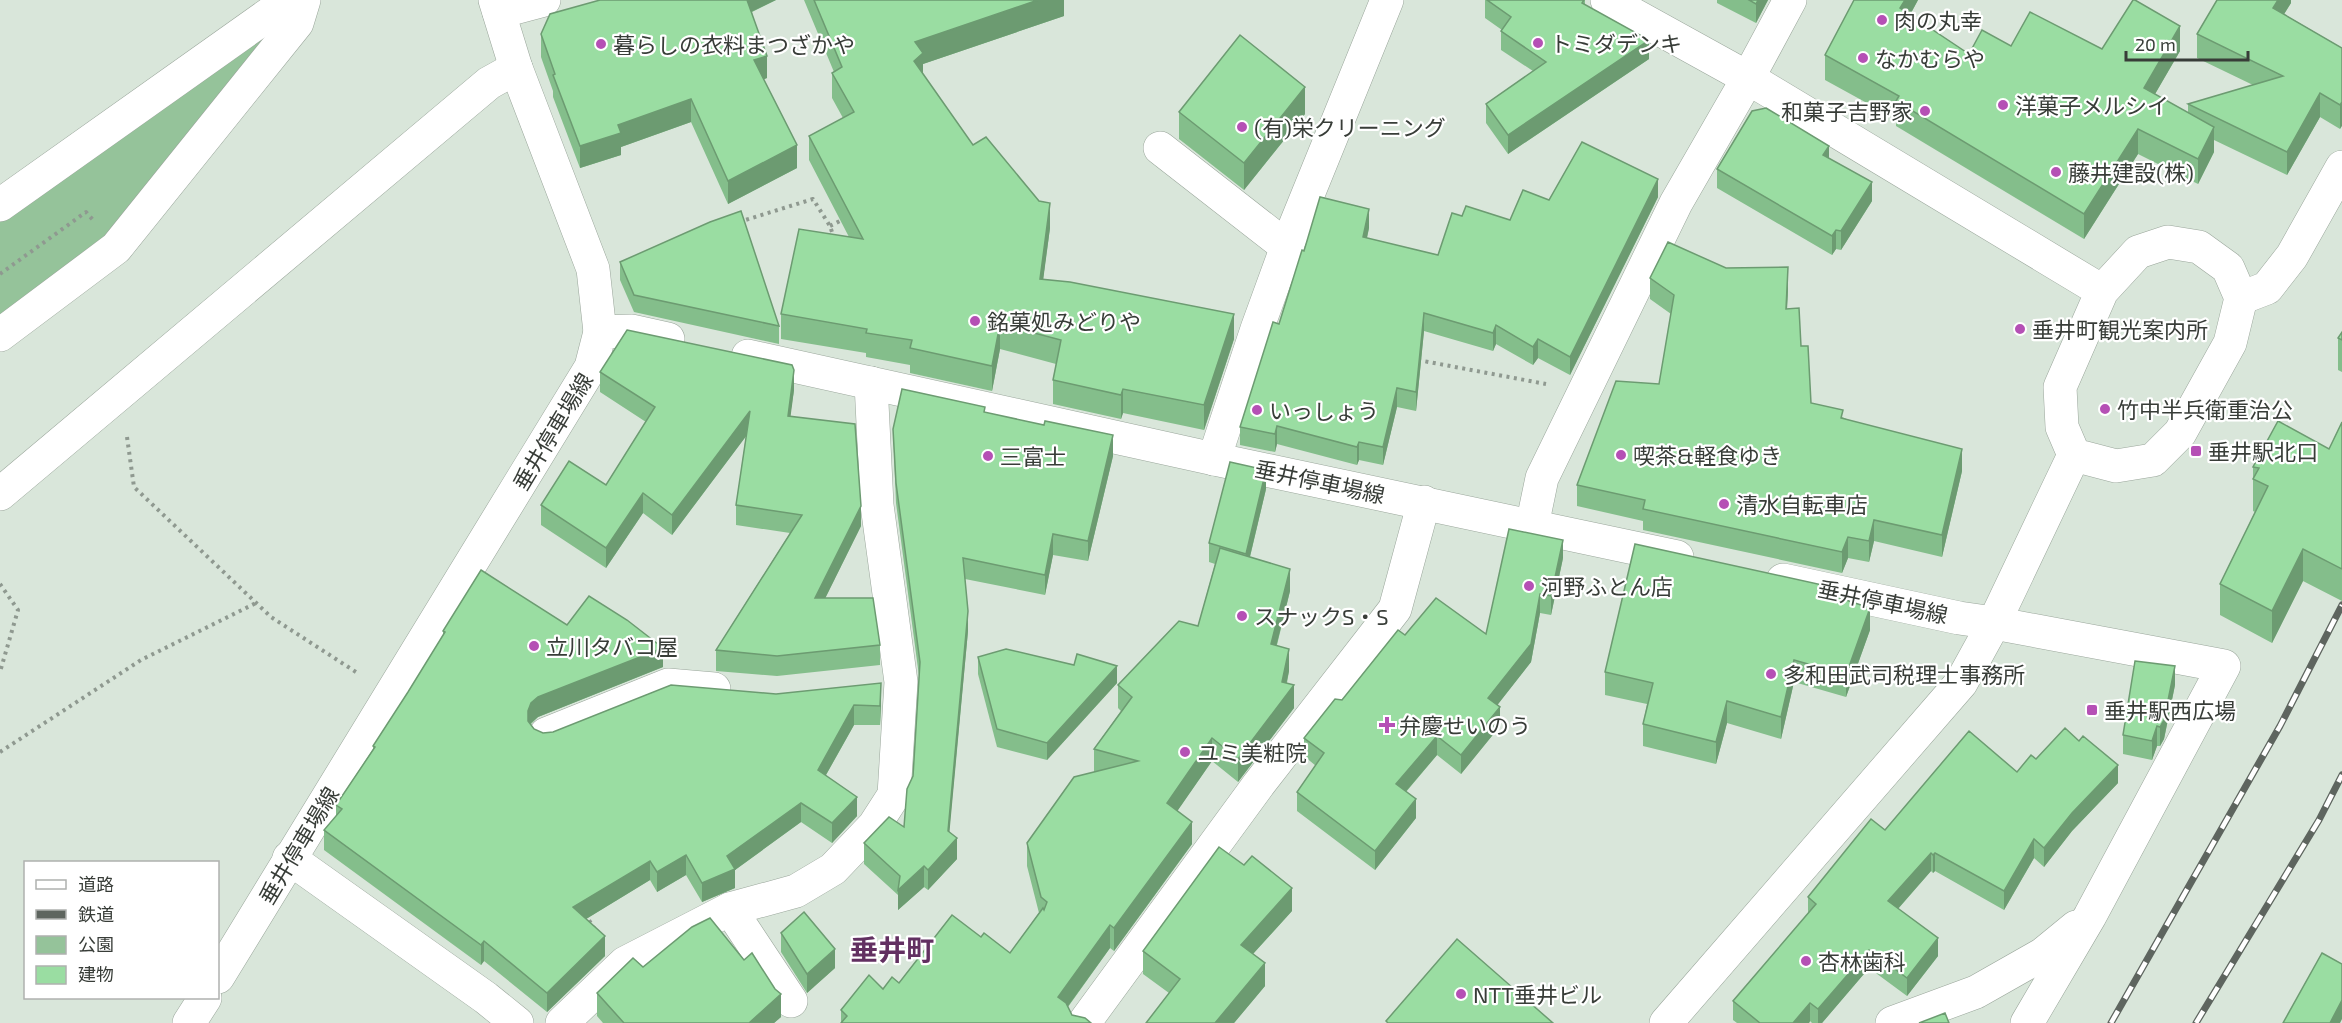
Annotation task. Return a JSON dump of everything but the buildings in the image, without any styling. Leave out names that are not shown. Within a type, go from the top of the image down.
[{"type":"street","points":[[0,205],[289,0]]},
{"type":"street","points":[[0,335],[116,248],[297,23],[304,0]]},
{"type":"street","points":[[544,0],[497,6],[516,68],[593,269],[600,332]]},
{"type":"street","points":[[1214,459],[1287,247],[1387,0]]},
{"type":"street","points":[[1607,0],[1748,78],[2102,291]]},
{"type":"street","points":[[1532,526],[1542,477],[1676,203],[1790,0]]},
{"type":"street","points":[[0,494],[489,83],[516,68]]},
{"type":"street","points":[[1160,148],[1287,247]]},
{"type":"street","points":[[2241,298],[2267,288],[2292,256],[2342,167]]},
{"type":"street","points":[[1666,1023],[1961,683],[1994,623],[2074,455],[2062,427],[2060,387],[2102,291],[2138,252],[2168,242],[2199,247],[2228,268],[2241,298],[2230,343],[2180,434],[2153,460],[2116,466],[2074,455]]},
{"type":"street","name":"垂井停車場線","points":[[219,975],[591,367],[600,332],[632,332],[1705,563]]},
{"type":"street","points":[[562,1023],[625,963],[730,909],[796,891],[833,869],[874,826],[894,795],[901,682],[877,505],[871,383]]},
{"type":"street","points":[[1084,1023],[1259,784],[1395,609],[1424,502]]},
{"type":"street","name":"垂井停車場線","points":[[1751,573],[1959,618],[2224,666],[2090,916]]},
{"type":"street","points":[[867,685],[901,682]]},
{"type":"street","points":[[546,734],[668,685],[744,692]]},
{"type":"street","points":[[290,858],[486,998],[517,1023]]},
{"type":"street","points":[[730,909],[791,1001]]},
{"type":"street","points":[[1892,1023],[1976,992],[2043,954],[2090,916]]},
{"type":"street","points":[[2027,1023],[2090,916]]},
{"type":"street","points":[[189,1023],[204,999]]},
{"type":"path","points":[[736,223],[813,199],[830,226],[836,241]]},
{"type":"path","points":[[0,274],[86,212]]},
{"type":"path","points":[[830,226],[852,216]]},
{"type":"path","points":[[1409,358],[1584,392]]},
{"type":"path","points":[[121,392],[134,487],[271,617],[391,694]]},
{"type":"path","points":[[0,584],[18,610],[0,672]]},
{"type":"path","points":[[0,752],[141,660],[256,603]]},
{"type":"path","points":[[584,912],[596,931],[625,963]]},
{"type":"green space","points":[[276,23],[105,251],[0,329],[0,218]]},
{"type":"railway","points":[[2111,1023],[2280,726],[2342,605]]},
{"type":"railway","points":[[2196,1023],[2319,820],[2342,775]]},
{"type":"place","name":"肉の丸幸","points":[[1882,20]]},
{"type":"place","name":"トミダデンキ","points":[[1538,43]]},
{"type":"place","name":"暮らしの衣料まつざかや","points":[[601,44]]},
{"type":"place","name":"なかむらや","points":[[1863,58]]},
{"type":"place","name":"洋菓子メルシイ","points":[[2003,105]]},
{"type":"place","name":"和菓子吉野家","points":[[1925,111]]},
{"type":"place","name":"(有)栄クリーニング","points":[[1242,127]]},
{"type":"place","name":"藤井建設(株)","points":[[2056,172]]},
{"type":"place","name":"銘菓処みどりや","points":[[975,321]]},
{"type":"place","name":"垂井町観光案内所","points":[[2020,329]]},
{"type":"place","name":"竹中半兵衛重治公","points":[[2105,409]]},
{"type":"place","name":"いっしょう","points":[[1257,410]]},
{"type":"place","name":"垂井駅北口","points":[[2196,451]]},
{"type":"place","name":"喫茶&軽食ゆき","points":[[1621,455]]},
{"type":"place","name":"三富士","points":[[988,456]]},
{"type":"place","name":"清水自転車店","points":[[1724,504]]},
{"type":"place","name":"河野ふとん店","points":[[1529,586]]},
{"type":"place","name":"スナックS・S","points":[[1242,616]]},
{"type":"place","name":"立川タバコ屋","points":[[534,646]]},
{"type":"place","name":"多和田武司税理士事務所","points":[[1771,674]]},
{"type":"place","name":"垂井駅西広場","points":[[2092,710]]},
{"type":"place","name":"弁慶せいのう","points":[[1387,725]]},
{"type":"place","name":"ユミ美粧院","points":[[1185,752]]},
{"type":"place","name":"杏林歯科","points":[[1806,961]]},
{"type":"place","name":"NTT垂井ビル","points":[[1461,994]]},
{"type":"district","name":"垂井町","points":[[892,949]]}]
